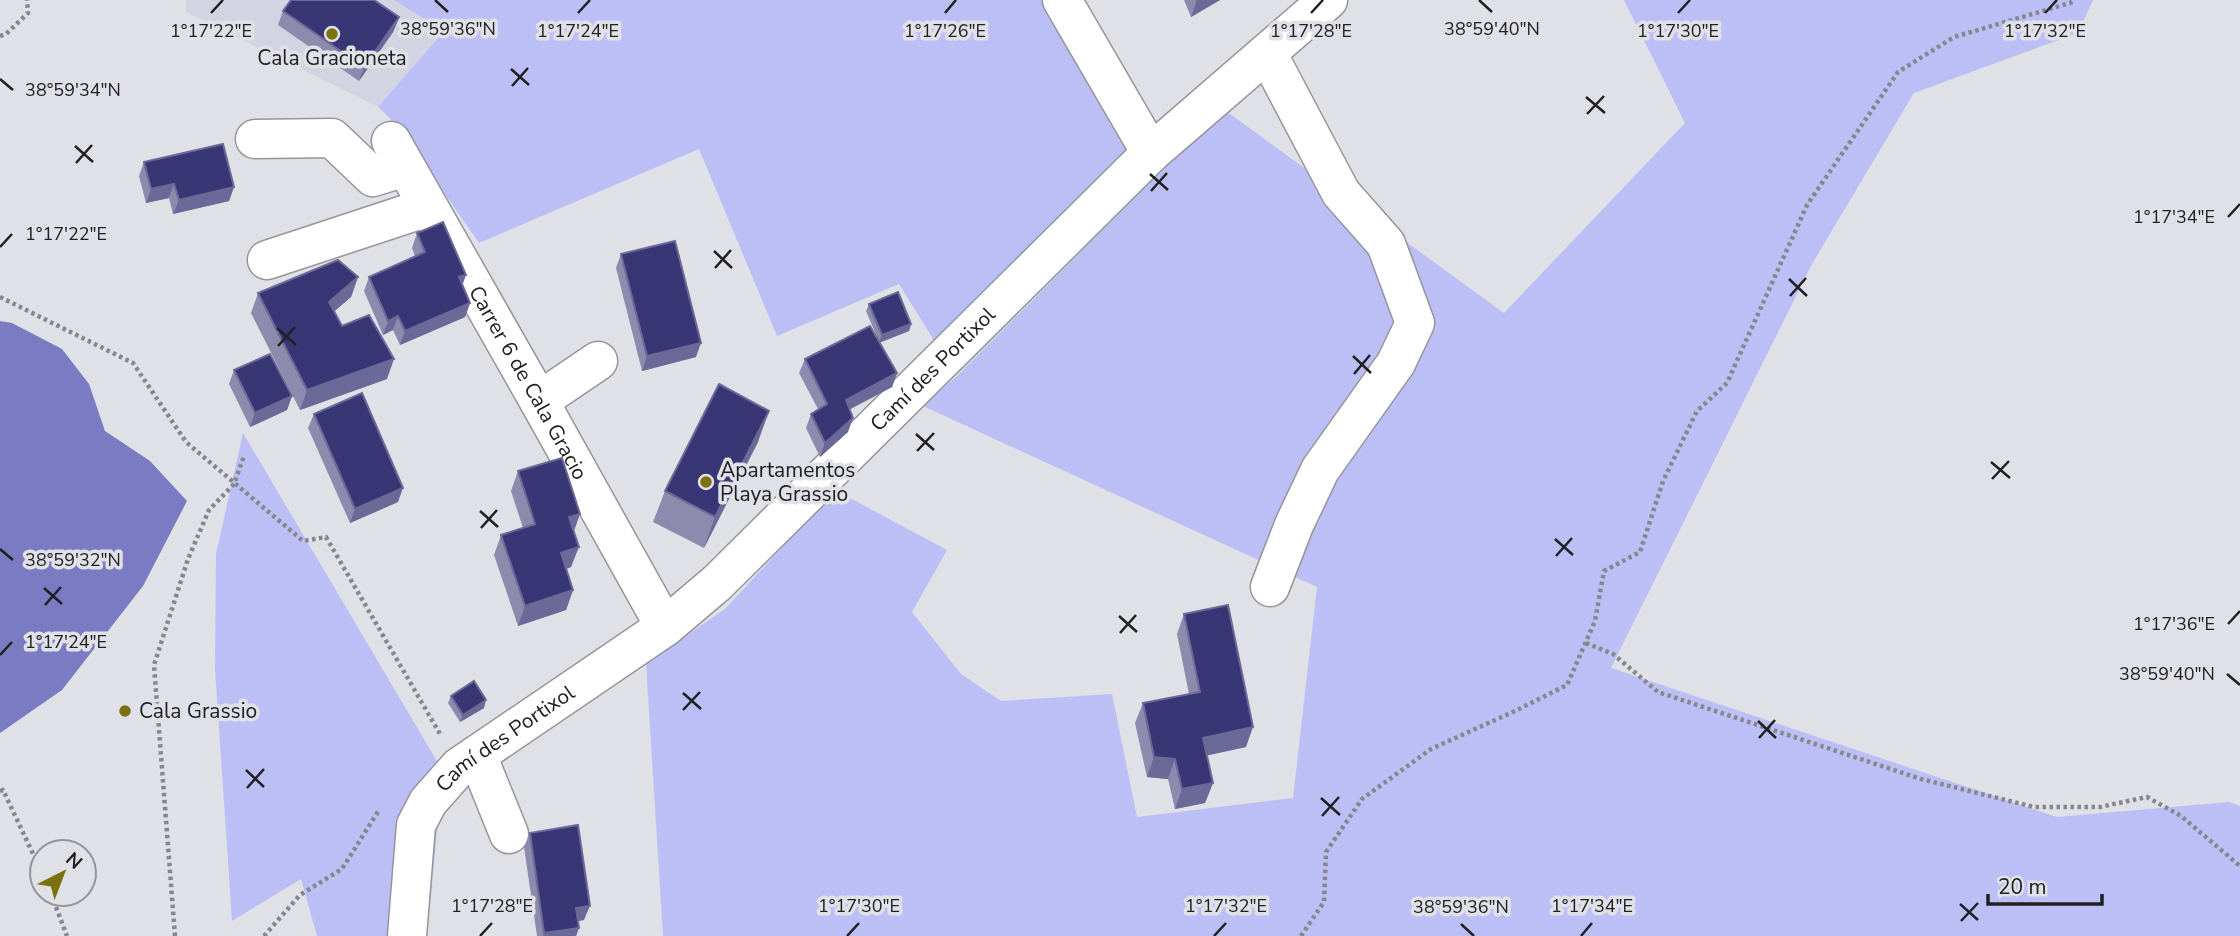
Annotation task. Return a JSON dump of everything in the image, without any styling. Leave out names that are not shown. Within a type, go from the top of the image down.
[{"type":"street","points":[[1062,0],[1152,153]]},
{"type":"street","name":"Camí des Portixol","points":[[407,936],[416,825],[428,802],[468,761],[665,627],[718,583],[1152,153],[1267,53],[1309,7]]},
{"type":"street","points":[[1267,53],[1341,193],[1385,244],[1415,323],[1396,363],[1320,470],[1294,525],[1270,587]]},
{"type":"street","name":"Carrer 6 de Cala Gracio","points":[[255,139],[332,138],[373,177],[398,154],[665,627]]},
{"type":"street","points":[[267,261],[428,207]]},
{"type":"street","points":[[539,401],[598,361]]},
{"type":"street","points":[[468,761],[509,834]]},
{"type":"path","points":[[0,36],[6,34],[28,13],[27,0]]},
{"type":"path","points":[[1301,936],[1324,902],[1326,852],[1362,799],[1431,749],[1566,685],[1595,621],[1604,571],[1640,552],[1663,481],[1697,411],[1727,383],[1807,205],[1898,72],[1954,37],[2074,0]]},
{"type":"path","points":[[0,297],[133,363],[186,442],[303,541],[326,537],[439,732],[468,761]]},
{"type":"path","points":[[175,936],[155,665],[188,559],[209,510],[234,484],[244,456]]},
{"type":"path","points":[[1586,643],[1613,654],[1658,692],[1920,779],[2034,807],[2100,807],[2147,797],[2181,816],[2240,866]]},
{"type":"path","points":[[429,742],[439,732]]},
{"type":"path","points":[[0,791],[3,790],[28,843]]},
{"type":"path","points":[[264,936],[300,895],[342,869],[384,803]]},
{"type":"path","points":[[56,908],[67,936]]},
{"type":"shaded area","points":[[186,0],[394,0],[444,31],[378,107],[186,12]]},
{"type":"shaded area","points":[[394,0],[1043,0],[1131,156],[938,347],[899,284],[777,336],[699,149],[479,243],[398,126],[378,107],[444,31]]},
{"type":"shaded area","points":[[1624,0],[2093,0],[2078,33],[1914,93],[1812,264],[1611,668],[2057,817],[2229,802],[2240,806],[2240,936],[663,936],[646,663],[725,609],[835,490],[947,550],[912,612],[961,674],[1001,701],[1112,694],[1137,817],[1293,798],[1317,587],[923,406],[956,377],[1152,180],[1226,111],[1504,313],[1685,123]]},
{"type":"shaded area","points":[[0,321],[12,323],[62,349],[89,384],[105,431],[150,461],[187,501],[143,586],[62,690],[0,733]]},
{"type":"shaded area","points":[[243,433],[454,790],[438,821],[427,936],[317,936],[301,879],[232,921],[215,669],[216,554]]},
{"type":"building","points":[[291,0],[374,0],[399,17],[364,67],[283,11]]},
{"type":"building","points":[[223,144],[234,187],[179,200],[174,184],[151,189],[144,162]]},
{"type":"building","points":[[443,222],[466,275],[459,277],[470,303],[405,331],[398,316],[388,321],[369,277],[425,252],[417,233]]},
{"type":"building","points":[[675,241],[701,343],[647,356],[621,254]]},
{"type":"building","points":[[338,260],[358,277],[329,302],[342,326],[369,315],[394,359],[307,390],[258,293]]},
{"type":"building","points":[[898,292],[911,324],[882,335],[869,304]]},
{"type":"building","points":[[870,326],[897,373],[846,400],[853,418],[825,443],[811,414],[827,404],[805,359]]},
{"type":"building","points":[[270,354],[292,396],[255,413],[234,370]]},
{"type":"building","name":"Apartamentos Playa Grassio","points":[[719,384],[769,411],[715,517],[665,491]]},
{"type":"building","points":[[362,393],[403,488],[355,509],[314,414]]},
{"type":"building","points":[[562,458],[580,514],[569,517],[579,547],[561,553],[573,590],[525,606],[501,535],[535,524],[518,471]]},
{"type":"building","points":[[1228,605],[1253,727],[1203,738],[1213,783],[1182,789],[1175,759],[1154,757],[1143,703],[1200,692],[1184,614]]},
{"type":"building","points":[[474,681],[486,700],[463,715],[451,696]]},
{"type":"building","points":[[578,825],[590,906],[576,908],[579,928],[544,933],[530,833]]},
{"type":"place","name":"Cala Gracioneta","points":[[332,34]]},
{"type":"place","name":"Apartamentos Playa Grassio","points":[[706,482]]},
{"type":"place","name":"Cala Grassio","points":[[125,711]]}]
